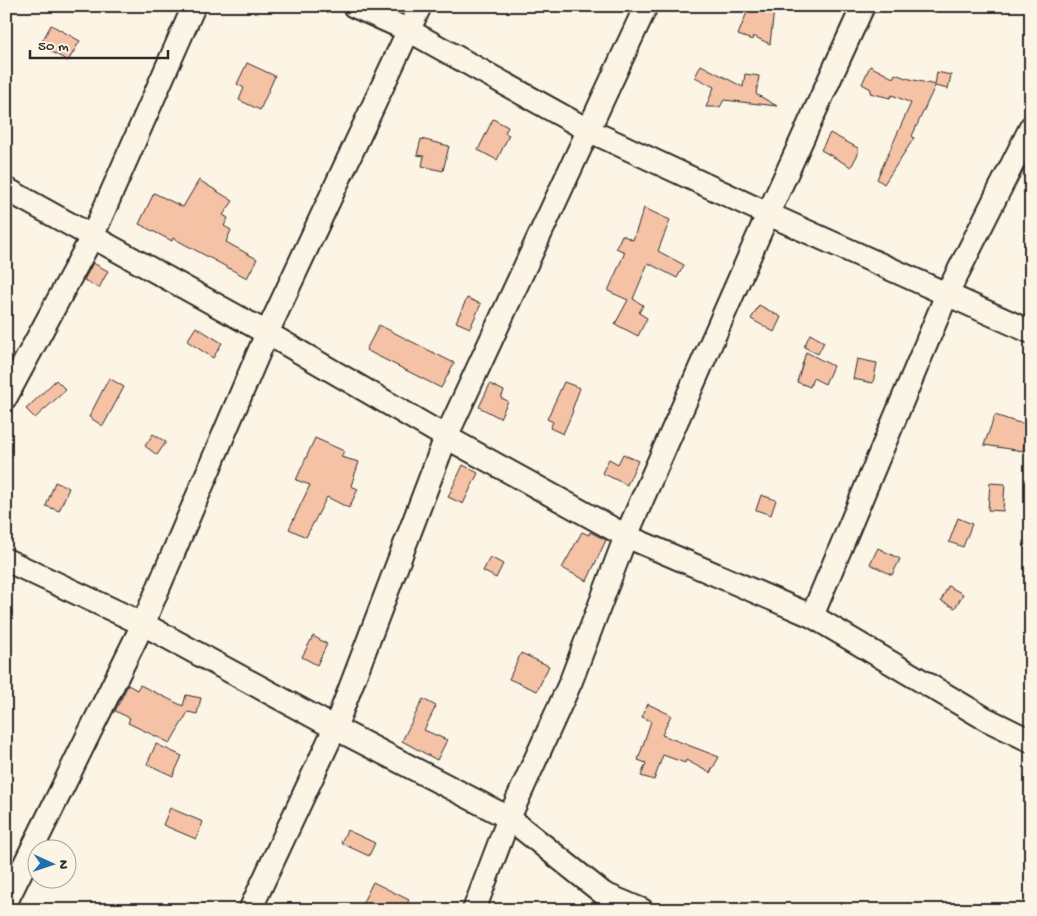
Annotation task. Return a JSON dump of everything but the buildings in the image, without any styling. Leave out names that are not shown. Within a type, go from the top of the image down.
[{"type":"street","points":[[6,397],[92,237],[194,6]]},
{"type":"street","points":[[354,6],[408,30],[588,130],[768,214],[1031,332]]},
{"type":"street","points":[[6,902],[143,624],[267,333],[420,6]]},
{"type":"street","points":[[250,910],[335,728],[446,437],[646,6]]},
{"type":"street","points":[[474,910],[509,818],[572,681],[626,536],[768,214],[863,6]]},
{"type":"street","points":[[812,616],[947,294],[1031,126]]},
{"type":"street","points":[[6,189],[267,333],[446,437],[626,536],[812,616],[986,719],[1031,742]]},
{"type":"street","points":[[6,560],[143,624],[335,728],[509,818],[604,894],[642,910]]}]
